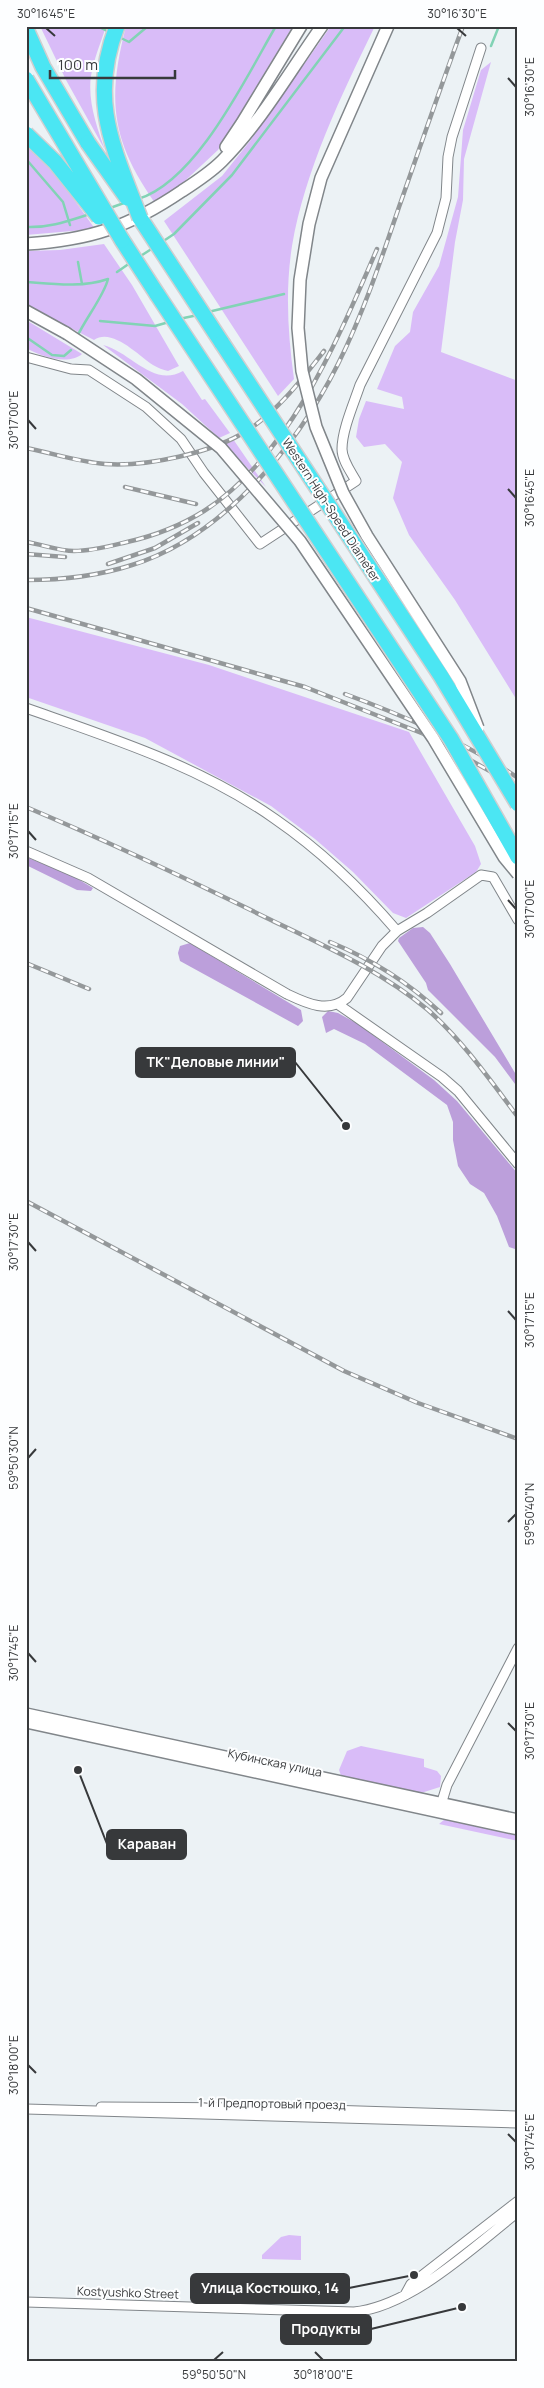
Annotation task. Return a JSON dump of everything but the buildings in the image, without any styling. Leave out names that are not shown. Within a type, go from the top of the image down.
[{"type":"highway","points":[[117,26],[109,47],[103,81],[104,110],[113,144],[140,218]]},
{"type":"highway","points":[[26,28],[43,66],[73,118],[140,218]]},
{"type":"highway","points":[[26,79],[122,240]]},
{"type":"highway","points":[[26,134],[42,148],[102,220],[122,240]]},
{"type":"highway","name":"Western High-Speed Diameter","points":[[140,218],[441,676],[518,804]]},
{"type":"highway","name":"Western High-Speed Diameter","points":[[122,240],[451,739],[518,857]]},
{"type":"main road","points":[[191,185],[218,157],[242,123],[301,26]]},
{"type":"main road","points":[[26,244],[70,239],[100,233],[131,222],[191,185],[223,160],[250,128],[322,26]]},
{"type":"main road","points":[[388,26],[321,178],[309,224],[300,280],[298,328],[302,371],[316,427],[343,493],[367,536],[460,681],[488,755]]},
{"type":"main road","points":[[26,310],[66,333],[136,379],[221,448],[300,541],[433,738],[504,857],[518,874]]},
{"type":"main road","name":"Кубинская улица","points":[[26,1714],[440,1809],[518,1829]]},
{"type":"main road","name":"Кубинская улица","points":[[26,1722],[440,1809],[518,1820]]},
{"type":"street","points":[[26,357],[71,369],[89,370],[146,407],[181,439],[204,473],[260,544],[356,481],[342,450],[351,410],[360,386],[437,233],[446,198],[448,157],[452,137],[481,48]]},
{"type":"street","points":[[26,708],[147,752],[230,792],[267,814],[330,862],[372,902],[397,931]]},
{"type":"street","points":[[26,851],[88,878],[286,994],[306,1003],[326,1007],[338,1005],[357,986],[382,946],[397,931],[427,913],[481,875],[493,877],[518,920]]},
{"type":"street","points":[[338,1005],[435,1072],[458,1091],[518,1164]]},
{"type":"street","points":[[440,1809],[447,1785],[518,1648]]},
{"type":"street","name":"1-й Предпортовый проезд","points":[[26,2103],[95,2107],[265,2108],[518,2116]]},
{"type":"street","name":"1-й Предпортовый проезд","points":[[26,2109],[518,2123]]},
{"type":"street","name":"Kostyushko Street","points":[[405,2295],[411,2284],[518,2202]]},
{"type":"street","name":"Kostyushko Street","points":[[26,2302],[354,2312],[384,2306],[416,2291],[518,2212]]},
{"type":"shaded area","points":[[40,26],[106,26],[94,62],[90,88],[95,120],[105,150],[66,80]]},
{"type":"shaded area","points":[[126,26],[293,26],[218,150],[173,192],[155,203],[129,159],[121,139],[117,119],[115,98],[116,76]]},
{"type":"shaded area","points":[[331,26],[375,26],[337,106],[315,161],[298,218],[292,246],[288,296],[290,346],[294,379],[278,396],[164,221],[222,176],[250,141]]},
{"type":"shaded area","points":[[491,62],[464,159],[463,200],[455,242],[441,352],[518,381],[518,702],[455,600],[409,535],[393,498],[402,462],[385,444],[364,447],[356,437],[359,419],[366,401],[404,409],[402,397],[377,389],[395,346],[410,332],[413,312],[439,266],[458,197],[463,130],[481,70]]},
{"type":"shaded area","points":[[26,144],[51,167],[95,229],[26,235]]},
{"type":"shaded area","points":[[104,244],[132,285],[179,366],[168,371],[160,369],[117,340],[101,337],[94,340],[26,305],[26,251],[60,250]]},
{"type":"shaded area","points":[[26,320],[82,354],[76,358],[62,359],[46,357],[26,348]]},
{"type":"shaded area","points":[[103,345],[123,354],[152,372],[172,375],[183,371],[202,400],[205,399],[230,433],[219,438],[182,404]]},
{"type":"shaded area","points":[[233,439],[266,487],[224,444]]},
{"type":"shaded area","points":[[26,617],[209,665],[409,732],[475,846],[481,864],[476,872],[406,918],[393,913],[353,872],[315,839],[271,806],[145,738],[26,697]]},
{"type":"shaded area","points":[[26,857],[71,875],[93,888],[91,891],[77,890],[26,865]]},
{"type":"shaded area","points":[[423,927],[430,933],[450,964],[518,1078],[518,1088],[495,1057],[428,990],[426,983],[398,941],[399,938],[413,928]]},
{"type":"shaded area","points":[[190,943],[301,1010],[303,1021],[298,1026],[180,961],[178,953],[180,946]]},
{"type":"shaded area","points":[[328,1011],[338,1013],[358,1024],[434,1080],[457,1101],[518,1174],[518,1250],[509,1247],[497,1216],[484,1193],[470,1184],[458,1166],[453,1140],[453,1122],[447,1105],[365,1044],[334,1029],[326,1033],[322,1017]]},
{"type":"shaded area","points":[[361,1746],[424,1759],[424,1767],[437,1771],[441,1776],[440,1787],[421,1793],[342,1778],[339,1770],[347,1751]]},
{"type":"shaded area","points":[[445,1819],[518,1835],[518,1841],[439,1824]]},
{"type":"shaded area","points":[[289,2235],[301,2236],[301,2260],[262,2259],[262,2255],[281,2237]]},
{"type":"waterway","points":[[97,26],[109,32]]},
{"type":"waterway","points":[[119,37],[129,42],[148,26]]},
{"type":"waterway","points":[[138,199],[160,188],[180,172],[200,150],[235,98],[276,26]]},
{"type":"waterway","points":[[162,242],[174,234],[232,175],[345,26]]},
{"type":"waterway","points":[[491,46],[499,26]]},
{"type":"waterway","points":[[26,159],[63,202],[70,225]]},
{"type":"waterway","points":[[110,208],[124,203]]},
{"type":"waterway","points":[[26,227],[51,225],[90,214]]},
{"type":"waterway","points":[[139,257],[153,248]]},
{"type":"waterway","points":[[78,262],[82,284]]},
{"type":"waterway","points":[[117,272],[130,263]]},
{"type":"waterway","points":[[26,282],[88,284],[108,279],[103,293],[77,337]]},
{"type":"waterway","points":[[208,312],[284,294]]},
{"type":"waterway","points":[[179,319],[198,315]]},
{"type":"waterway","points":[[100,321],[155,326],[169,322]]},
{"type":"waterway","points":[[26,337],[52,355],[64,356],[71,350]]},
{"type":"railway","points":[[26,580],[93,575],[132,565],[165,552],[197,533],[226,511],[254,485],[279,456],[321,395],[356,326],[463,26]]},
{"type":"railway","points":[[26,542],[74,551],[101,548],[137,540],[157,534],[186,521],[204,511],[235,488],[262,460],[286,428],[308,393],[346,320],[377,249]]},
{"type":"railway","points":[[26,448],[105,464],[159,461],[198,452],[233,438],[259,422],[289,394],[324,351]]},
{"type":"railway","points":[[125,487],[196,504]]},
{"type":"railway","points":[[108,564],[155,548],[198,523]]},
{"type":"railway","points":[[26,554],[65,557]]},
{"type":"railway","points":[[26,608],[305,687],[424,734],[518,787]]},
{"type":"railway","points":[[345,694],[390,711],[456,741],[518,778]]},
{"type":"railway","points":[[26,807],[210,890],[372,971],[410,996],[441,1022],[476,1061],[518,1117]]},
{"type":"railway","points":[[330,942],[388,972],[416,991],[441,1013]]},
{"type":"railway","points":[[26,963],[89,989]]},
{"type":"railway","points":[[26,1201],[344,1371],[418,1403],[518,1439]]},
{"type":"place","name":"ТК\"Деловые линии\"","points":[[346,1126]]},
{"type":"place","name":"Караван","points":[[78,1770]]},
{"type":"place","name":"Улица Костюшко, 14","points":[[414,2275]]},
{"type":"place","name":"Продукты","points":[[462,2307]]}]
